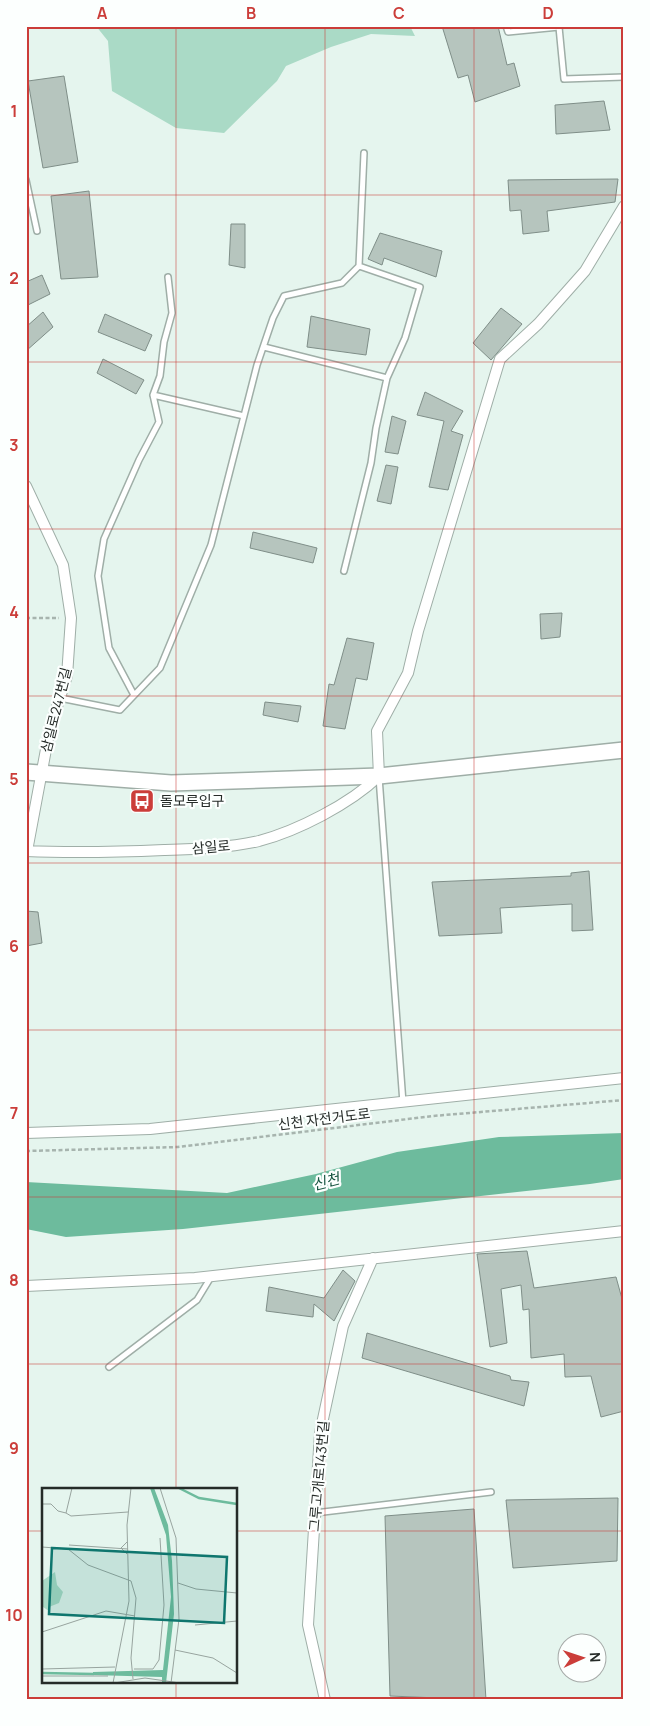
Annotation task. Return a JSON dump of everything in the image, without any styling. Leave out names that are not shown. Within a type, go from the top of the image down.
[{"type":"main road","points":[[34,773],[171,783],[379,776],[619,749]]},
{"type":"street","points":[[379,776],[377,731],[408,673],[418,631],[500,359],[538,324],[584,271],[624,206]]},
{"type":"street","name":"삼일로247번길","points":[[26,486],[63,565],[71,618],[66,676],[34,773],[26,851]]},
{"type":"street","name":"삼일로","points":[[26,851],[69,854],[199,849],[259,841],[324,813],[365,790],[379,776]]},
{"type":"street","points":[[26,1133],[150,1129],[624,1078]]},
{"type":"street","points":[[26,1286],[211,1276],[624,1231]]},
{"type":"street","name":"그루고개로143번길","points":[[325,1700],[308,1625],[320,1433],[343,1326],[373,1258]]},
{"type":"lane","points":[[506,26],[508,32],[559,27],[564,79],[624,77]]},
{"type":"lane","points":[[60,698],[120,710],[160,668],[211,545],[244,416],[273,318],[284,296],[342,283],[359,266],[364,153]]},
{"type":"lane","points":[[26,180],[37,231]]},
{"type":"lane","points":[[344,572],[371,462],[376,428],[388,378],[405,338],[420,287],[359,266]]},
{"type":"lane","points":[[134,695],[109,648],[98,576],[104,539],[139,460],[159,422],[153,395],[160,376],[164,342],[172,313],[168,277]]},
{"type":"lane","points":[[264,346],[388,378]]},
{"type":"lane","points":[[153,395],[244,416]]},
{"type":"lane","points":[[379,776],[403,1103]]},
{"type":"lane","points":[[109,1367],[197,1300],[211,1276]]},
{"type":"lane","points":[[315,1513],[491,1492]]},
{"type":"path","points":[[26,618],[71,618]]},
{"type":"path","name":"신천 자전거도로","points":[[26,1151],[178,1147],[433,1116],[624,1100]]},
{"type":"shaded area","points":[[96,26],[410,26],[415,36],[371,34],[331,47],[286,66],[277,81],[224,133],[176,128],[112,91],[108,41]]},
{"type":"water","name":"신천","points":[[624,1133],[624,1179],[183,1229],[66,1237],[26,1229],[26,1182],[227,1193],[316,1174],[397,1152],[499,1137]]},
{"type":"building","points":[[442,26],[498,26],[507,65],[514,63],[520,86],[475,102],[468,75],[458,78]]},
{"type":"building","points":[[64,76],[78,162],[43,168],[28,81]]},
{"type":"building","points":[[604,101],[610,130],[556,134],[555,105]]},
{"type":"building","points":[[618,179],[615,202],[547,211],[549,231],[523,234],[521,210],[510,211],[508,180]]},
{"type":"building","points":[[89,191],[98,277],[61,279],[51,196]]},
{"type":"building","points":[[231,224],[245,224],[245,268],[229,265]]},
{"type":"building","points":[[380,233],[442,251],[436,277],[384,258],[382,265],[368,259]]},
{"type":"building","points":[[42,275],[50,294],[26,306],[26,282]]},
{"type":"building","points":[[501,308],[522,324],[491,360],[473,343]]},
{"type":"building","points":[[43,312],[53,327],[26,351],[26,327]]},
{"type":"building","points":[[105,314],[152,335],[145,351],[98,332]]},
{"type":"building","points":[[311,316],[370,329],[366,355],[307,347]]},
{"type":"building","points":[[103,359],[144,380],[136,394],[97,373]]},
{"type":"building","points":[[425,392],[463,411],[451,431],[463,435],[448,490],[429,487],[444,421],[417,415]]},
{"type":"building","points":[[392,416],[406,421],[398,454],[385,452]]},
{"type":"building","points":[[386,465],[398,467],[391,504],[377,501]]},
{"type":"building","points":[[253,532],[317,548],[313,563],[250,548]]},
{"type":"building","points":[[562,613],[560,637],[541,639],[540,614]]},
{"type":"building","points":[[347,638],[374,643],[367,680],[356,678],[345,729],[323,726],[329,684],[334,685]]},
{"type":"building","points":[[265,702],[301,706],[298,722],[263,715]]},
{"type":"building","points":[[589,871],[593,930],[572,931],[572,904],[500,908],[502,933],[439,936],[432,882],[571,876],[571,873]]},
{"type":"building","points":[[26,911],[38,912],[42,943],[26,946]]},
{"type":"building","points":[[527,1251],[534,1288],[616,1277],[624,1306],[624,1346],[622,1347],[624,1357],[624,1411],[601,1417],[591,1376],[565,1377],[564,1354],[531,1358],[529,1309],[523,1310],[521,1285],[501,1289],[507,1343],[490,1347],[477,1254]]},
{"type":"building","points":[[343,1270],[355,1281],[334,1321],[314,1304],[313,1317],[266,1311],[269,1287],[324,1298]]},
{"type":"building","points":[[367,1333],[510,1376],[511,1380],[529,1382],[524,1406],[362,1358]]},
{"type":"building","points":[[618,1498],[617,1561],[513,1568],[506,1500]]},
{"type":"building","points":[[474,1509],[486,1700],[390,1696],[385,1516]]},
{"type":"place","name":"돌모루입구","points":[[142,801]]}]
